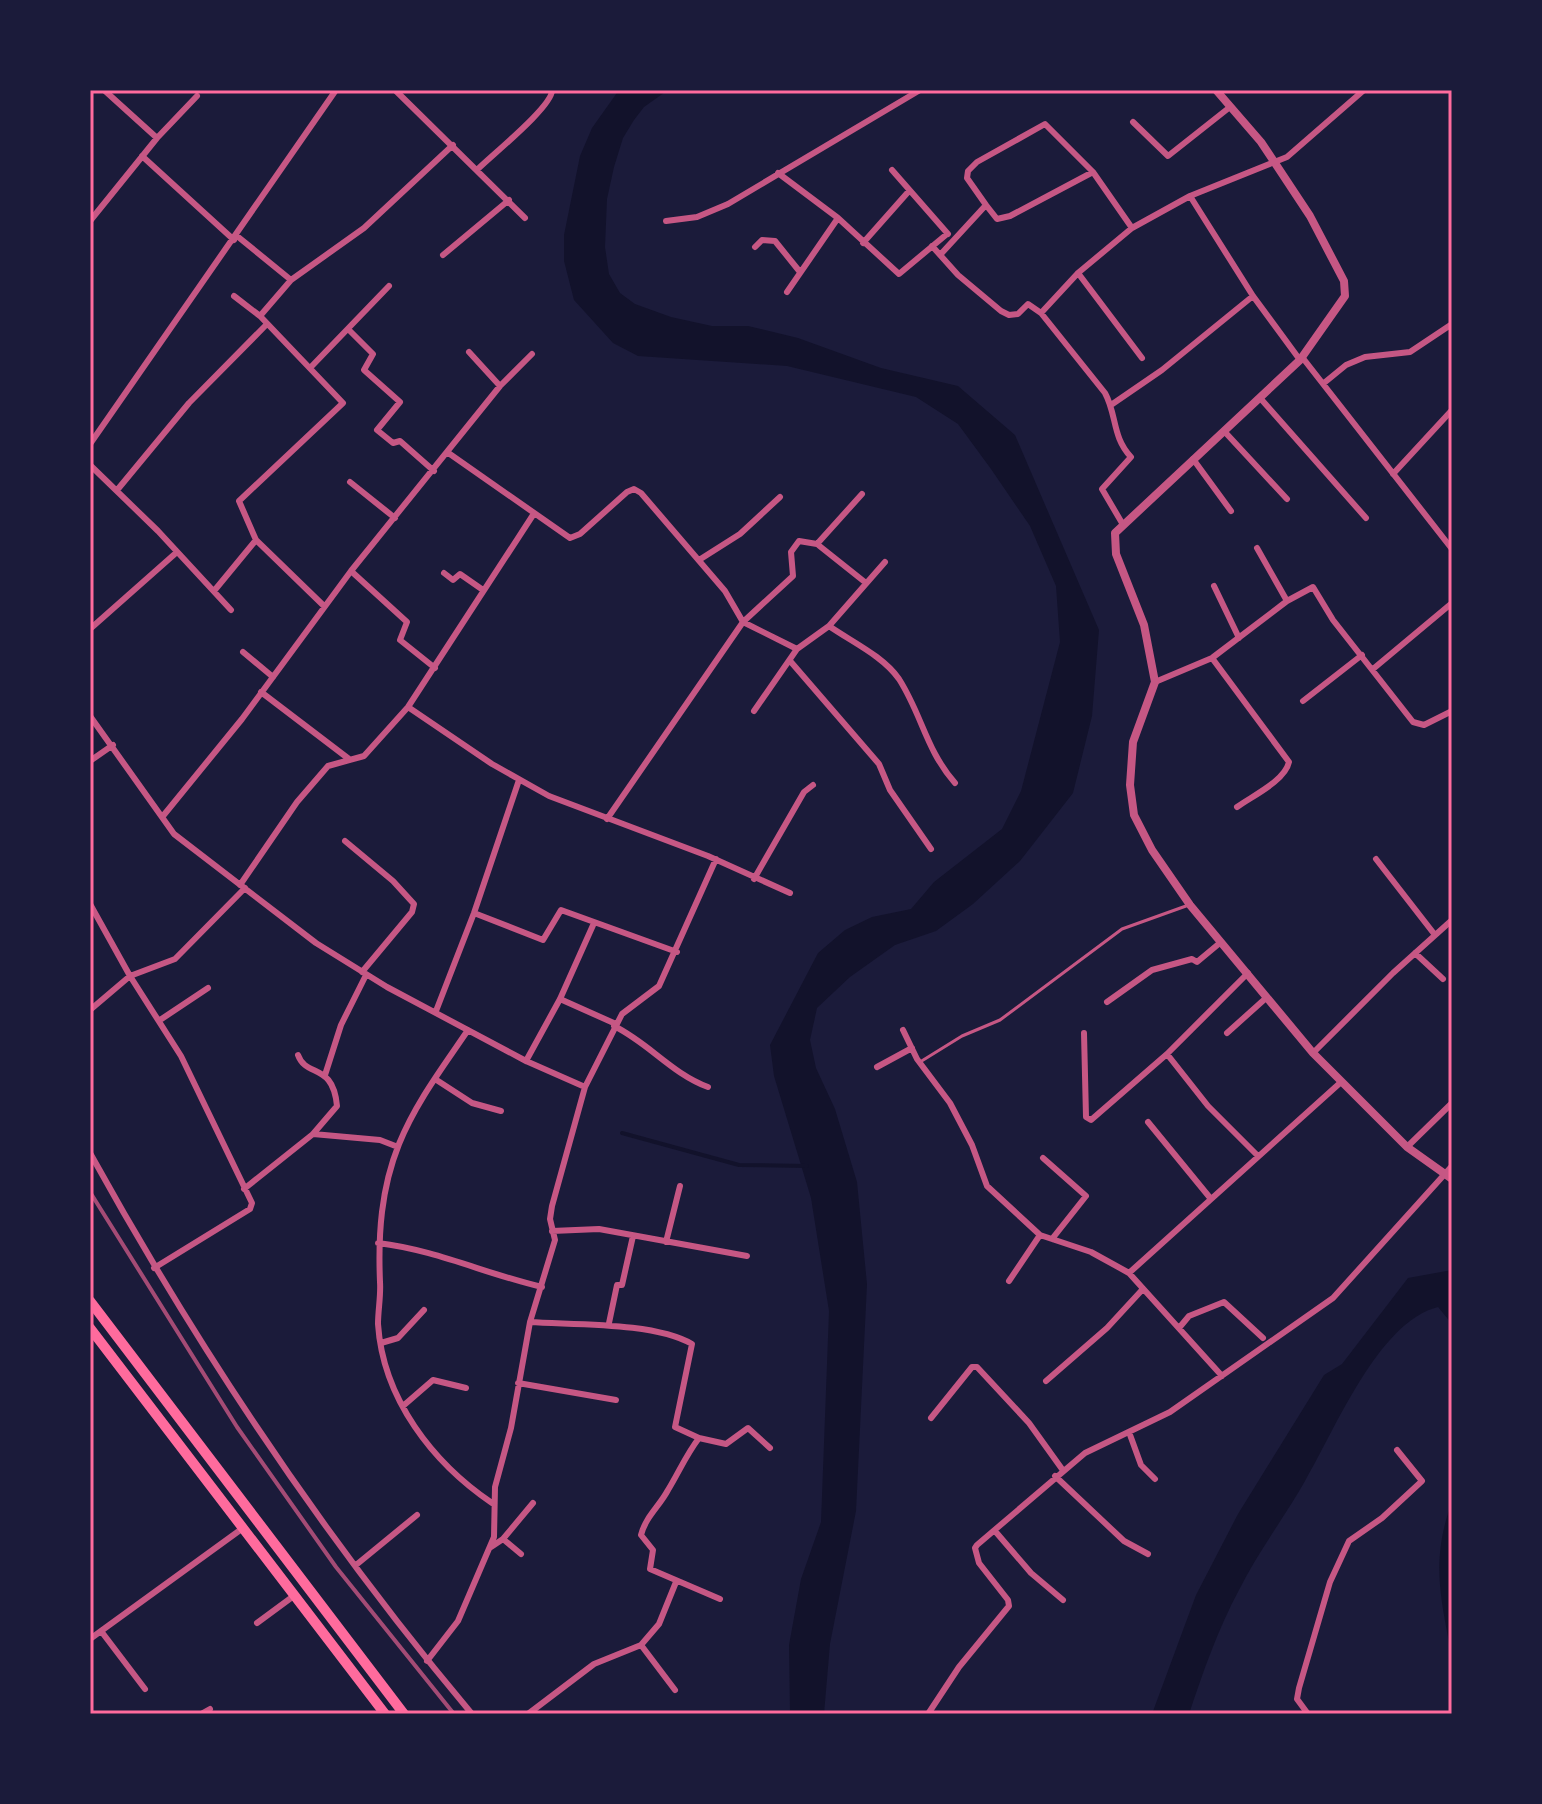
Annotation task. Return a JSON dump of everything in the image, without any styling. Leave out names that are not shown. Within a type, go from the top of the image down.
[{"type":"main road","points":[[90,1301],[404,1714]]},
{"type":"main road","points":[[90,1328],[240,1530],[385,1714]]},
{"type":"street","points":[[104,90],[157,138]]},
{"type":"street","points":[[91,440],[336,90]]},
{"type":"street","points":[[396,90],[525,218]]},
{"type":"street","points":[[478,169],[539,112],[552,97],[552,90]]},
{"type":"street","points":[[666,221],[709,214],[920,90]]},
{"type":"street","points":[[1216,90],[1276,162],[1310,216],[1344,281],[1343,304],[1301,358],[1261,399],[1122,523],[1114,538],[1116,554],[1144,625],[1155,682],[1133,742],[1130,785],[1134,815],[1152,850],[1190,905],[1313,1053],[1407,1147],[1447,1177]]},
{"type":"street","points":[[1041,313],[1078,273],[1132,228],[1190,196],[1287,157],[1364,90]]},
{"type":"street","points":[[90,221],[157,138],[197,96]]},
{"type":"street","points":[[1133,122],[1168,156],[1230,107]]},
{"type":"street","points":[[1093,172],[1010,216],[997,219],[967,178],[968,171],[977,162],[1045,124],[1093,172],[1132,228]]},
{"type":"street","points":[[260,316],[311,262],[364,228],[453,145]]},
{"type":"street","points":[[142,156],[235,238],[291,280]]},
{"type":"street","points":[[892,170],[953,240]]},
{"type":"street","points":[[778,173],[838,218],[899,274],[947,234]]},
{"type":"street","points":[[863,243],[909,191]]},
{"type":"street","points":[[1190,196],[1253,296],[1450,543]]},
{"type":"street","points":[[443,255],[510,202]]},
{"type":"street","points":[[940,255],[986,205]]},
{"type":"street","points":[[787,292],[838,218]]},
{"type":"street","points":[[755,247],[762,240],[775,241],[800,272]]},
{"type":"street","points":[[932,246],[958,275],[1009,315],[1018,314],[1028,304],[1041,313],[1088,369],[1111,405],[1117,439],[1131,457],[1102,489],[1122,523]]},
{"type":"street","points":[[1078,273],[1142,358]]},
{"type":"street","points":[[310,368],[389,286]]},
{"type":"street","points":[[234,296],[260,316],[343,403],[239,501],[256,540],[324,606]]},
{"type":"street","points":[[1111,405],[1162,370],[1253,296]]},
{"type":"street","points":[[1324,383],[1346,365],[1365,357],[1410,352],[1452,324]]},
{"type":"street","points":[[118,489],[189,403],[266,325]]},
{"type":"street","points":[[348,329],[373,354],[364,370],[400,403],[377,430],[393,443],[400,441],[434,471]]},
{"type":"street","points":[[469,352],[500,386]]},
{"type":"street","points":[[163,816],[273,677],[351,571],[500,386],[532,354]]},
{"type":"street","points":[[1261,399],[1366,518]]},
{"type":"street","points":[[1393,474],[1452,410]]},
{"type":"street","points":[[1224,431],[1287,499]]},
{"type":"street","points":[[447,452],[557,532],[573,538],[634,489],[649,501],[725,591],[743,622],[797,649]]},
{"type":"street","points":[[1193,459],[1231,511]]},
{"type":"street","points":[[90,465],[118,489],[231,610]]},
{"type":"street","points":[[350,482],[395,518]]},
{"type":"street","points":[[817,544],[862,494]]},
{"type":"street","points":[[699,560],[740,534],[780,497]]},
{"type":"street","points":[[90,1010],[130,976],[175,959],[242,886],[316,779],[333,762],[364,756],[408,707],[533,515]]},
{"type":"street","points":[[214,591],[256,540]]},
{"type":"street","points":[[607,819],[743,622],[793,576],[791,552],[799,541],[817,544],[866,583]]},
{"type":"street","points":[[1257,548],[1287,601]]},
{"type":"street","points":[[90,629],[177,552]]},
{"type":"street","points":[[754,711],[791,662],[797,649],[829,626],[885,562]]},
{"type":"street","points":[[351,571],[407,622],[400,640],[435,668]]},
{"type":"street","points":[[444,573],[453,580],[460,574],[483,590]]},
{"type":"street","points":[[1214,586],[1239,638]]},
{"type":"street","points":[[1155,682],[1212,658],[1287,601],[1313,587],[1333,620],[1417,725],[1452,711]]},
{"type":"street","points":[[1373,669],[1425,630],[1452,603]]},
{"type":"street","points":[[829,626],[886,664],[898,679],[936,761],[955,783]]},
{"type":"street","points":[[243,652],[273,677]]},
{"type":"street","points":[[1303,701],[1362,655]]},
{"type":"street","points":[[1212,658],[1289,762],[1288,769],[1237,807]]},
{"type":"street","points":[[791,662],[879,764],[890,790],[931,849]]},
{"type":"street","points":[[261,692],[349,759]]},
{"type":"street","points":[[408,707],[519,780],[549,796],[716,859],[790,893]]},
{"type":"street","points":[[90,716],[174,834],[324,949],[364,974],[526,1061],[585,1087]]},
{"type":"street","points":[[90,761],[113,745]]},
{"type":"street","points":[[436,1011],[474,913],[519,780]]},
{"type":"street","points":[[754,879],[804,792],[813,785]]},
{"type":"street","points":[[325,1075],[341,1025],[364,974],[412,912],[414,904],[393,881],[345,841]]},
{"type":"street","points":[[427,1661],[458,1621],[491,1547],[496,1526],[492,1503],[530,1322],[555,1240],[552,1206],[585,1087],[615,1025],[629,1007],[659,986],[677,952],[716,859]]},
{"type":"street","points":[[1376,859],[1435,935]]},
{"type":"street","points":[[90,904],[130,976],[160,1020],[216,1125],[251,1208],[154,1268]]},
{"type":"street","points":[[474,913],[543,940],[561,910],[677,952]]},
{"type":"street","points":[[1313,1053],[1452,920]]},
{"type":"street","points":[[526,1061],[560,999],[594,923]]},
{"type":"street","points":[[1107,1002],[1152,970],[1192,959],[1197,962],[1221,942]]},
{"type":"street","points":[[1415,953],[1443,979]]},
{"type":"street","points":[[1084,1033],[1089,1119],[1167,1054],[1248,973]]},
{"type":"street","points":[[160,1020],[208,988]]},
{"type":"street","points":[[1227,1033],[1266,998]]},
{"type":"street","points":[[560,999],[615,1025],[655,1053],[681,1077],[708,1087]]},
{"type":"street","points":[[468,1030],[424,1094],[398,1147],[384,1191],[378,1243],[381,1343],[403,1406],[434,1454],[492,1503]]},
{"type":"street","points":[[903,1030],[920,1062],[950,1103],[972,1145],[987,1186],[1040,1235],[1100,1257],[1129,1273],[1222,1376]]},
{"type":"street","points":[[877,1067],[912,1048]]},
{"type":"street","points":[[1167,1054],[1208,1106],[1257,1155]]},
{"type":"street","points":[[244,1189],[313,1134],[337,1106],[335,1087],[325,1075],[300,1062],[298,1055]]},
{"type":"street","points":[[435,1079],[472,1103],[501,1111]]},
{"type":"street","points":[[1129,1273],[1340,1083]]},
{"type":"street","points":[[1407,1147],[1452,1103]]},
{"type":"street","points":[[1148,1122],[1211,1199]]},
{"type":"street","points":[[313,1134],[380,1140],[398,1147]]},
{"type":"street","points":[[90,1153],[154,1268],[283,1471],[427,1661],[472,1714]]},
{"type":"street","points":[[1043,1158],[1086,1196],[1052,1239]]},
{"type":"street","points":[[928,1714],[959,1667],[1009,1608],[1008,1600],[981,1566],[975,1548],[1062,1469],[1085,1453],[1170,1412],[1333,1298],[1447,1177],[1452,1166]]},
{"type":"street","points":[[666,1242],[680,1186]]},
{"type":"street","points":[[552,1231],[599,1229],[747,1256]]},
{"type":"street","points":[[1009,1281],[1040,1235]]},
{"type":"street","points":[[609,1323],[617,1285],[622,1285],[633,1236]]},
{"type":"street","points":[[378,1243],[438,1253],[499,1277],[542,1287]]},
{"type":"street","points":[[1046,1381],[1107,1328],[1142,1290]]},
{"type":"street","points":[[1179,1328],[1189,1316],[1224,1302],[1263,1338]]},
{"type":"street","points":[[381,1343],[398,1338],[424,1310]]},
{"type":"street","points":[[530,1322],[590,1326],[609,1323],[692,1344],[675,1427],[699,1438],[726,1444],[748,1428],[770,1448]]},
{"type":"street","points":[[931,1418],[972,1367],[977,1367],[1029,1423],[1062,1469]]},
{"type":"street","points":[[403,1406],[433,1380],[466,1388]]},
{"type":"street","points":[[518,1383],[616,1400]]},
{"type":"street","points":[[1129,1432],[1141,1465],[1155,1479]]},
{"type":"street","points":[[699,1438],[678,1467],[670,1488],[645,1518],[641,1535],[653,1550],[650,1569],[720,1599]]},
{"type":"street","points":[[1308,1714],[1297,1699],[1299,1688],[1336,1565],[1349,1541],[1382,1518],[1422,1481],[1397,1450]]},
{"type":"street","points":[[1055,1476],[1124,1541],[1148,1554]]},
{"type":"street","points":[[491,1547],[503,1539],[533,1503]]},
{"type":"street","points":[[356,1565],[417,1515]]},
{"type":"street","points":[[90,1639],[240,1530]]},
{"type":"street","points":[[995,1531],[1031,1573],[1063,1600]]},
{"type":"street","points":[[503,1539],[521,1554]]},
{"type":"street","points":[[528,1714],[594,1664],[641,1645],[659,1624],[676,1582]]},
{"type":"street","points":[[257,1623],[292,1597]]},
{"type":"street","points":[[101,1631],[145,1689]]},
{"type":"street","points":[[641,1645],[675,1690]]},
{"type":"street","points":[[201,1714],[210,1709]]},
{"type":"lane","points":[[920,1062],[962,1036],[1000,1020],[1122,929],[1190,905]]},
{"type":"shaded area","points":[[619,90],[668,90],[644,107],[634,120],[623,138],[614,167],[607,199],[605,247],[609,274],[620,293],[635,304],[671,317],[712,326],[748,326],[798,338],[881,368],[958,386],[1015,435],[1099,630],[1092,716],[1073,793],[1020,861],[973,904],[936,931],[895,945],[850,977],[817,1008],[810,1040],[816,1068],[835,1109],[857,1182],[867,1284],[856,1511],[830,1644],[824,1714],[790,1714],[789,1645],[801,1579],[821,1522],[829,1311],[811,1198],[774,1076],[770,1045],[818,953],[845,930],[872,917],[911,909],[934,882],[1002,829],[1021,791],[1060,642],[1056,586],[1030,526],[958,424],[916,397],[787,366],[638,356],[613,343],[574,300],[564,261],[564,235],[580,156],[592,128]]},
{"type":"shaded area","points":[[1452,1270],[1452,1324],[1438,1307],[1416,1317],[1396,1333],[1360,1380],[1305,1481],[1231,1605],[1189,1714],[1152,1714],[1196,1595],[1238,1514],[1324,1375],[1342,1364],[1408,1278]]},
{"type":"shaded area","points":[[1452,1501],[1452,1659],[1441,1598],[1439,1562]]},
{"type":"waterway","points":[[622,1133],[739,1165],[807,1166]]},
{"type":"railway","points":[[90,1192],[237,1427],[336,1567],[454,1714]]}]
